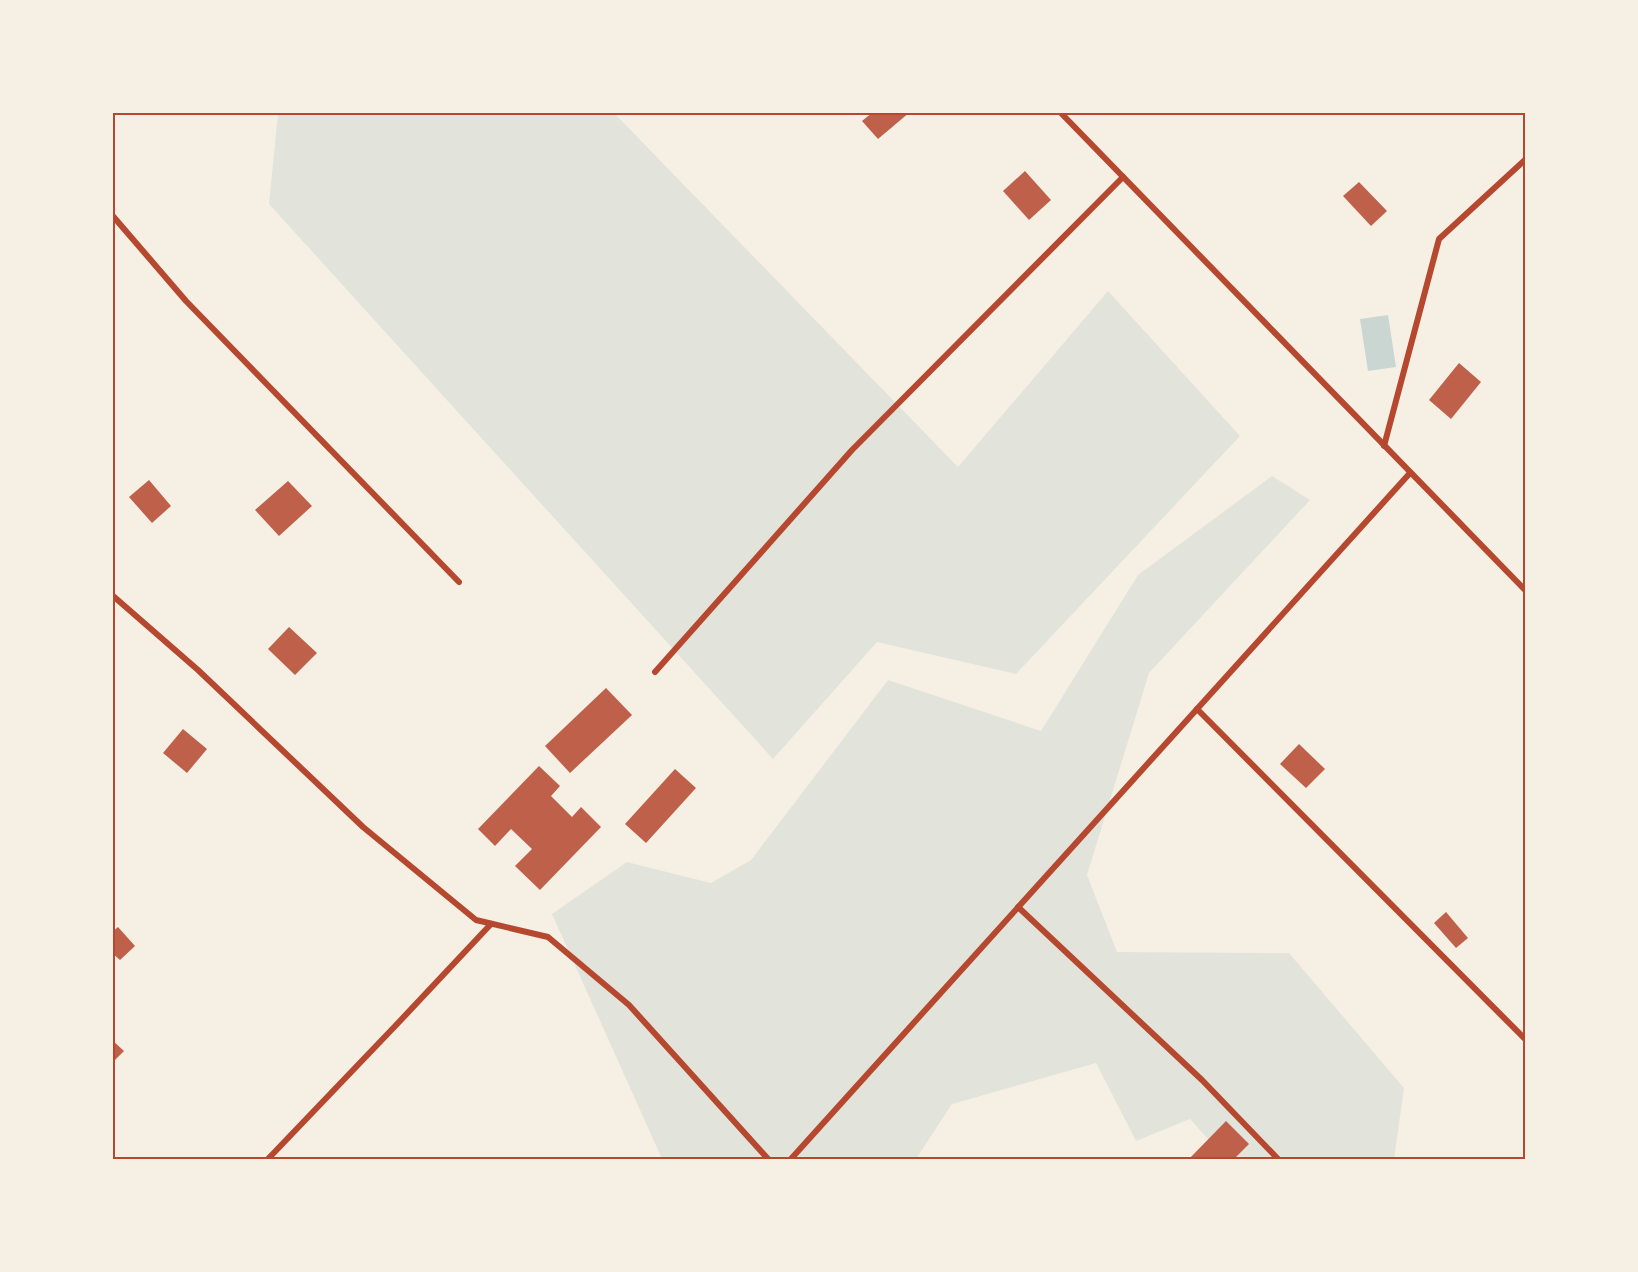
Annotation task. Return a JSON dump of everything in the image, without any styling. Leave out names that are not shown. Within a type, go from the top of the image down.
[{"type":"street","points":[[1060,112],[1526,591]]},
{"type":"street","points":[[1384,446],[1438,239],[1526,159]]},
{"type":"street","points":[[655,672],[852,450],[1123,177]]},
{"type":"street","points":[[112,215],[186,301],[459,582]]},
{"type":"street","points":[[790,1160],[1410,473]]},
{"type":"street","points":[[112,595],[198,670],[363,826],[476,920],[548,937],[629,1005],[769,1160]]},
{"type":"street","points":[[1197,709],[1526,1040]]},
{"type":"street","points":[[1018,907],[1202,1080],[1279,1160]]},
{"type":"street","points":[[267,1160],[491,924]]},
{"type":"shaded area","points":[[278,113],[614,113],[958,467],[1108,291],[1240,436],[1016,674],[877,642],[773,759],[269,204]]},
{"type":"shaded area","points":[[1388,315],[1396,367],[1368,371],[1360,319]]},
{"type":"shaded area","points":[[1272,476],[1310,500],[1149,673],[1087,875],[1117,952],[1289,953],[1404,1088],[1394,1159],[1226,1159],[1190,1119],[1136,1141],[1096,1063],[952,1104],[916,1159],[662,1159],[552,914],[627,862],[711,883],[751,860],[888,680],[1041,731],[1138,575]]},
{"type":"building","points":[[873,112],[910,112],[878,139],[862,121]]},
{"type":"building","points":[[1025,171],[1051,200],[1029,220],[1003,191]]},
{"type":"building","points":[[1359,182],[1387,211],[1371,226],[1343,196]]},
{"type":"building","points":[[1459,363],[1481,382],[1451,419],[1429,400]]},
{"type":"building","points":[[149,480],[171,506],[152,523],[129,497]]},
{"type":"building","points":[[288,481],[312,506],[279,536],[255,510]]},
{"type":"building","points":[[289,627],[317,653],[295,675],[268,649]]},
{"type":"building","points":[[606,688],[632,715],[570,773],[545,746]]},
{"type":"building","points":[[183,729],[207,749],[187,773],[163,753]]},
{"type":"building","points":[[1299,744],[1325,769],[1306,788],[1280,764]]},
{"type":"building","points":[[539,766],[560,786],[551,796],[572,817],[581,807],[601,827],[540,890],[515,866],[532,849],[511,829],[495,846],[478,829]]},
{"type":"building","points":[[675,769],[696,788],[646,843],[625,824]]},
{"type":"building","points":[[1446,912],[1468,938],[1456,948],[1434,923]]},
{"type":"building","points":[[118,927],[135,946],[120,960],[112,953],[112,932]]},
{"type":"building","points":[[112,1040],[124,1051],[112,1063]]},
{"type":"building","points":[[1226,1121],[1249,1144],[1233,1160],[1188,1160]]}]
